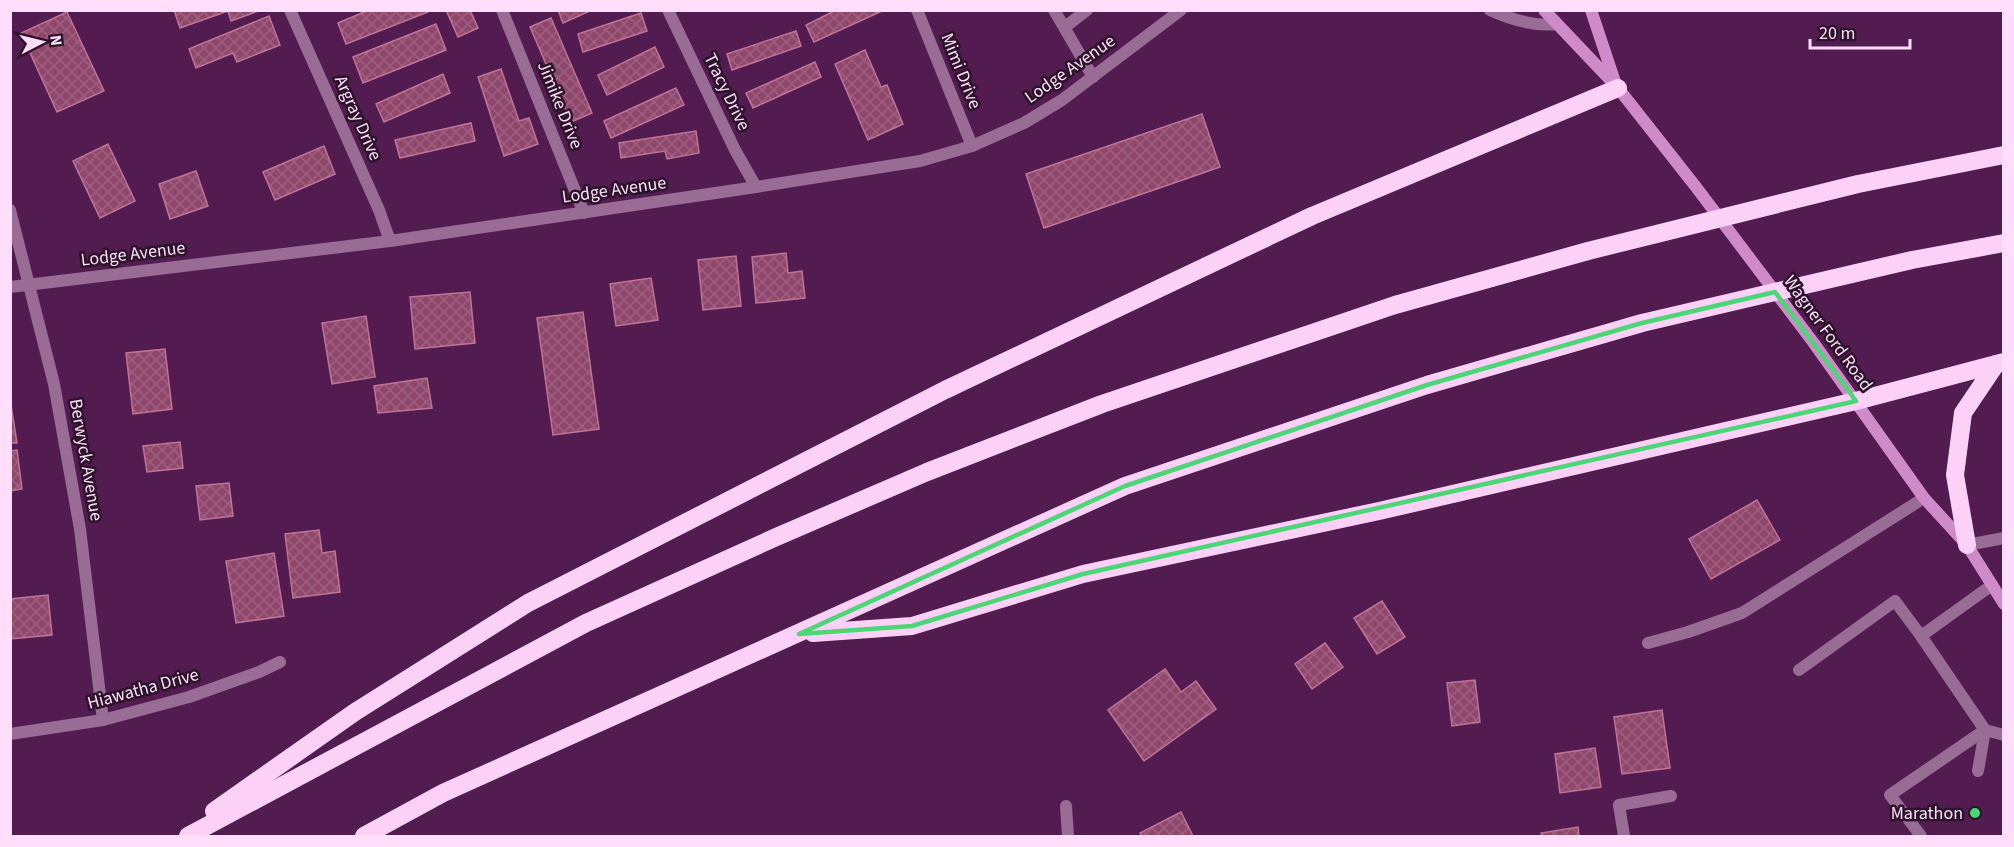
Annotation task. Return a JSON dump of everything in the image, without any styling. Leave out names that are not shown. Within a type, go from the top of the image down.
[{"type":"highway","points":[[179,837],[355,712],[528,603],[945,390],[1280,231],[1617,88]]},
{"type":"highway","points":[[188,837],[586,623],[927,472],[1102,404],[1395,305],[1588,251],[1858,184],[2004,155]]},
{"type":"highway","points":[[364,837],[443,793],[1125,486],[1427,385],[1642,323],[1912,260],[2004,243]]},
{"type":"highway","points":[[799,634],[912,626],[1083,574],[1379,511],[1856,401],[2000,363]]},
{"type":"highway","points":[[1967,545],[1955,475],[1963,413],[2000,363]]},
{"type":"main road","name":"Wagner Ford Road","points":[[1544,10],[1617,88],[1703,196],[1856,401],[1924,498],[1967,545],[2004,604]]},
{"type":"main road","name":"Wagner Ford Road","points":[[1591,10],[1617,88]]},
{"type":"street","name":"Argray Drive","points":[[290,10],[379,210],[390,240]]},
{"type":"street","name":"Jimike Drive","points":[[502,10],[584,213]]},
{"type":"street","name":"Tracy Drive","points":[[668,10],[735,150],[756,187]]},
{"type":"street","name":"Mimi Drive","points":[[917,10],[972,146]]},
{"type":"street","points":[[1054,10],[1093,77]]},
{"type":"street","points":[[1065,27],[1087,10]]},
{"type":"street","name":"Lodge Avenue","points":[[10,287],[390,240],[584,213],[920,161],[972,146],[1024,123],[1062,100],[1181,10]]},
{"type":"street","points":[[1490,10],[1509,19],[1547,25],[1557,24]]},
{"type":"street","name":"Berwyck Avenue","points":[[10,210],[54,384],[81,530],[103,720]]},
{"type":"street","points":[[1648,643],[1742,614],[1924,498]]},
{"type":"street","points":[[1967,545],[2004,538]]},
{"type":"street","points":[[1921,636],[1992,585]]},
{"type":"street","points":[[1799,670],[1895,601],[1985,730],[2004,735]]},
{"type":"street","name":"Hiawatha Drive","points":[[10,735],[103,720],[189,697],[280,662]]},
{"type":"street","points":[[1978,771],[1985,730]]},
{"type":"street","points":[[1921,837],[1890,795],[1985,730]]},
{"type":"street","points":[[1624,837],[1619,805],[1671,796]]},
{"type":"street","points":[[1066,806],[1068,837]]},
{"type":"highlighted area","points":[[1775,292],[1856,401],[1083,574],[912,626],[799,634],[1125,486],[1427,385],[1642,323]]},
{"type":"building","points":[[174,10],[261,10],[231,21],[228,11],[180,28]]},
{"type":"building","points":[[369,10],[428,10],[428,12],[346,44],[338,23]]},
{"type":"building","points":[[446,10],[470,10],[478,28],[458,37]]},
{"type":"building","points":[[558,10],[592,10],[563,23]]},
{"type":"building","points":[[836,10],[882,11],[814,42],[806,25]]},
{"type":"building","points":[[67,12],[104,91],[57,112],[21,33]]},
{"type":"building","points":[[641,13],[647,31],[583,52],[578,34]]},
{"type":"building","points":[[269,16],[280,45],[237,62],[233,53],[196,68],[189,49]]},
{"type":"building","points":[[551,18],[592,113],[571,122],[530,27]]},
{"type":"building","points":[[436,24],[446,50],[363,83],[353,57]]},
{"type":"building","points":[[796,31],[801,46],[732,70],[727,54]]},
{"type":"building","points":[[655,47],[664,67],[607,95],[598,75]]},
{"type":"building","points":[[865,50],[881,87],[887,85],[903,124],[868,140],[835,64]]},
{"type":"building","points":[[815,62],[821,77],[753,108],[746,93]]},
{"type":"building","points":[[501,69],[519,121],[529,118],[538,144],[504,156],[478,77]]},
{"type":"building","points":[[443,74],[450,93],[384,122],[376,104]]},
{"type":"building","points":[[676,88],[684,105],[611,138],[604,121]]},
{"type":"building","points":[[1202,114],[1220,167],[1044,228],[1026,174]]},
{"type":"building","points":[[471,123],[475,141],[400,158],[395,140]]},
{"type":"building","points":[[696,131],[699,153],[667,159],[665,151],[621,158],[619,143]]},
{"type":"building","points":[[108,144],[135,201],[100,218],[73,161]]},
{"type":"building","points":[[324,146],[335,174],[275,200],[263,172]]},
{"type":"building","points":[[196,171],[208,206],[170,219],[159,184]]},
{"type":"building","points":[[786,253],[788,273],[802,271],[805,298],[756,303],[752,257]]},
{"type":"building","points":[[736,256],[741,306],[703,310],[698,260]]},
{"type":"building","points":[[651,278],[658,320],[616,326],[610,284]]},
{"type":"building","points":[[470,292],[475,343],[415,349],[410,297]]},
{"type":"building","points":[[583,312],[599,429],[553,435],[537,318]]},
{"type":"building","points":[[366,316],[375,377],[332,384],[322,323]]},
{"type":"building","points":[[165,349],[172,409],[133,414],[126,353]]},
{"type":"building","points":[[427,378],[432,408],[378,413],[374,386]]},
{"type":"building","points":[[10,398],[17,443],[10,443]]},
{"type":"building","points":[[180,442],[183,468],[147,472],[143,446]]},
{"type":"building","points":[[17,450],[22,489],[10,491],[10,451]]},
{"type":"building","points":[[229,483],[233,516],[200,520],[196,486]]},
{"type":"building","points":[[1757,500],[1780,540],[1711,579],[1689,539]]},
{"type":"building","points":[[319,530],[322,553],[335,551],[340,592],[293,598],[285,534]]},
{"type":"building","points":[[274,553],[284,616],[236,623],[226,561]]},
{"type":"building","points":[[48,595],[52,635],[10,639],[10,599]]},
{"type":"building","points":[[1382,601],[1405,637],[1377,654],[1354,618]]},
{"type":"building","points":[[1325,643],[1343,667],[1312,689],[1295,664]]},
{"type":"building","points":[[1165,669],[1181,692],[1196,681],[1216,709],[1144,761],[1108,710]]},
{"type":"building","points":[[1475,680],[1480,722],[1452,726],[1447,683]]},
{"type":"building","points":[[1662,710],[1670,768],[1622,774],[1614,717]]},
{"type":"building","points":[[1595,748],[1601,787],[1560,793],[1555,754]]},
{"type":"building","points":[[1181,812],[1193,836],[1142,836],[1140,833]]},
{"type":"building","points":[[1578,827],[1579,836],[1542,836],[1541,833]]},
{"type":"place","name":"Marathon","points":[[1975,813]]}]
